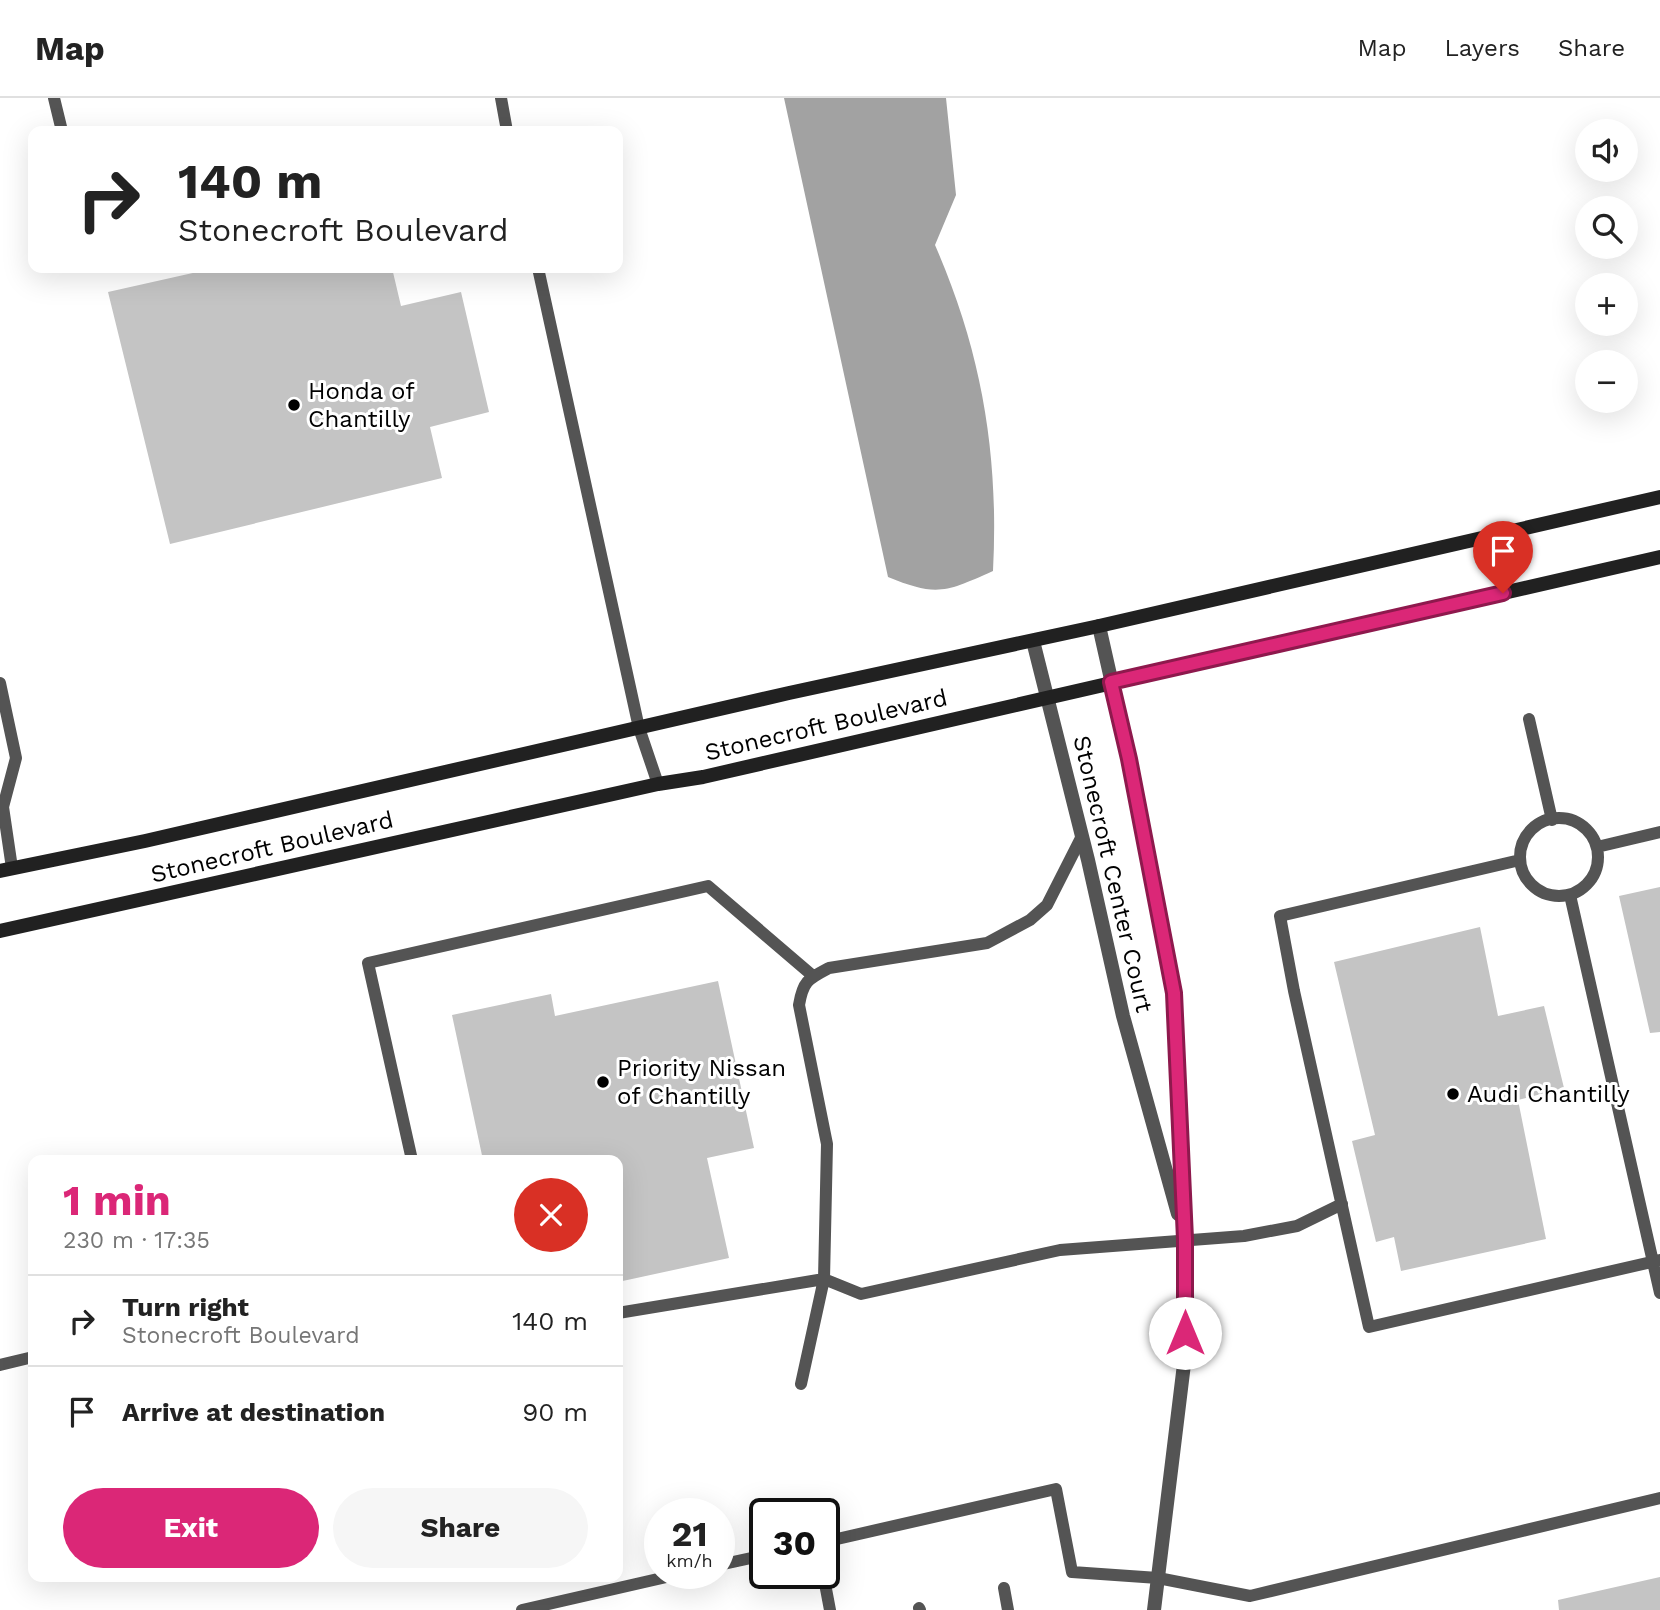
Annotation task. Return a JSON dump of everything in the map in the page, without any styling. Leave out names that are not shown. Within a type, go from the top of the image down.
[{"type":"main road","name":"Stonecroft Boulevard","points":[[6,869],[145,841],[1660,497]]},
{"type":"main road","name":"Stonecroft Boulevard","points":[[0,931],[658,784],[703,777],[1660,557]]},
{"type":"street","name":"Stonecroft Center Court","points":[[1099,626],[1129,759],[1174,993],[1185,1239],[1185,1356],[1154,1610]]},
{"type":"street","name":"Stonecroft Center Court","points":[[1033,640],[1123,1016],[1185,1239]]},
{"type":"lane","points":[[54,98],[61,126]]},
{"type":"lane","points":[[501,98],[507,126]]},
{"type":"lane","points":[[539,273],[639,728],[658,784]]},
{"type":"lane","points":[[0,682],[16,758],[3,807],[6,869]]},
{"type":"lane","points":[[1529,719],[1552,820]]},
{"type":"lane","points":[[1559,818],[1575,821],[1589,831],[1597,847],[1596,873],[1587,886],[1570,895],[1556,897],[1539,891],[1524,875],[1520,860],[1524,841],[1531,829],[1552,820],[1559,818]]},
{"type":"lane","points":[[1597,847],[1660,832]]},
{"type":"lane","points":[[801,1384],[824,1279],[827,1144],[799,1005],[802,986],[813,976],[829,968],[987,943],[1030,920],[1046,905],[1082,836]]},
{"type":"lane","points":[[1520,860],[1280,916],[1294,991],[1369,1327],[1656,1261]]},
{"type":"lane","points":[[411,1155],[368,963],[708,886],[813,976]]},
{"type":"lane","points":[[1570,895],[1656,1261],[1660,1293]]},
{"type":"lane","points":[[623,1312],[824,1279],[861,1294],[1060,1250],[1244,1236],[1297,1226],[1342,1204]]},
{"type":"lane","points":[[0,1365],[28,1358]]},
{"type":"lane","points":[[840,1538],[1056,1489],[1072,1572],[1158,1578],[1250,1596],[1660,1498]]},
{"type":"lane","points":[[522,1610],[644,1582]]},
{"type":"lane","points":[[1004,1588],[1008,1610]]},
{"type":"lane","points":[[825,1589],[830,1610]]},
{"type":"shaded area","points":[[784,98],[946,98],[956,195],[935,245],[965,325],[976,365],[990,445],[993,486],[993,571],[964,584],[930,589],[888,577]]},
{"type":"building","points":[[193,273],[393,273],[401,306],[461,292],[489,412],[430,427],[442,478],[170,544],[108,292]]},
{"type":"building","points":[[1660,887],[1660,1032],[1650,1033],[1619,896]]},
{"type":"building","name":"Audi Chantilly","points":[[1480,927],[1498,1016],[1544,1006],[1564,1088],[1518,1100],[1546,1239],[1401,1271],[1394,1237],[1376,1242],[1352,1141],[1375,1135],[1334,962]]},
{"type":"building","name":"Priority Nissan of Chantilly","points":[[718,981],[754,1148],[707,1158],[729,1258],[623,1281],[623,1155],[482,1155],[452,1015],[551,994],[555,1016]]},
{"type":"building","points":[[1660,1577],[1660,1610],[1559,1610],[1558,1600]]},
{"type":"place","name":"Honda of Chantilly","points":[[294,405]]},
{"type":"place","name":"Priority Nissan of Chantilly","points":[[603,1082]]},
{"type":"place","name":"Audi Chantilly","points":[[1453,1094]]},
{"type":"route","points":[[1185,1333],[1185,1239],[1174,993],[1129,759],[1111,682],[1503,593]]}]
